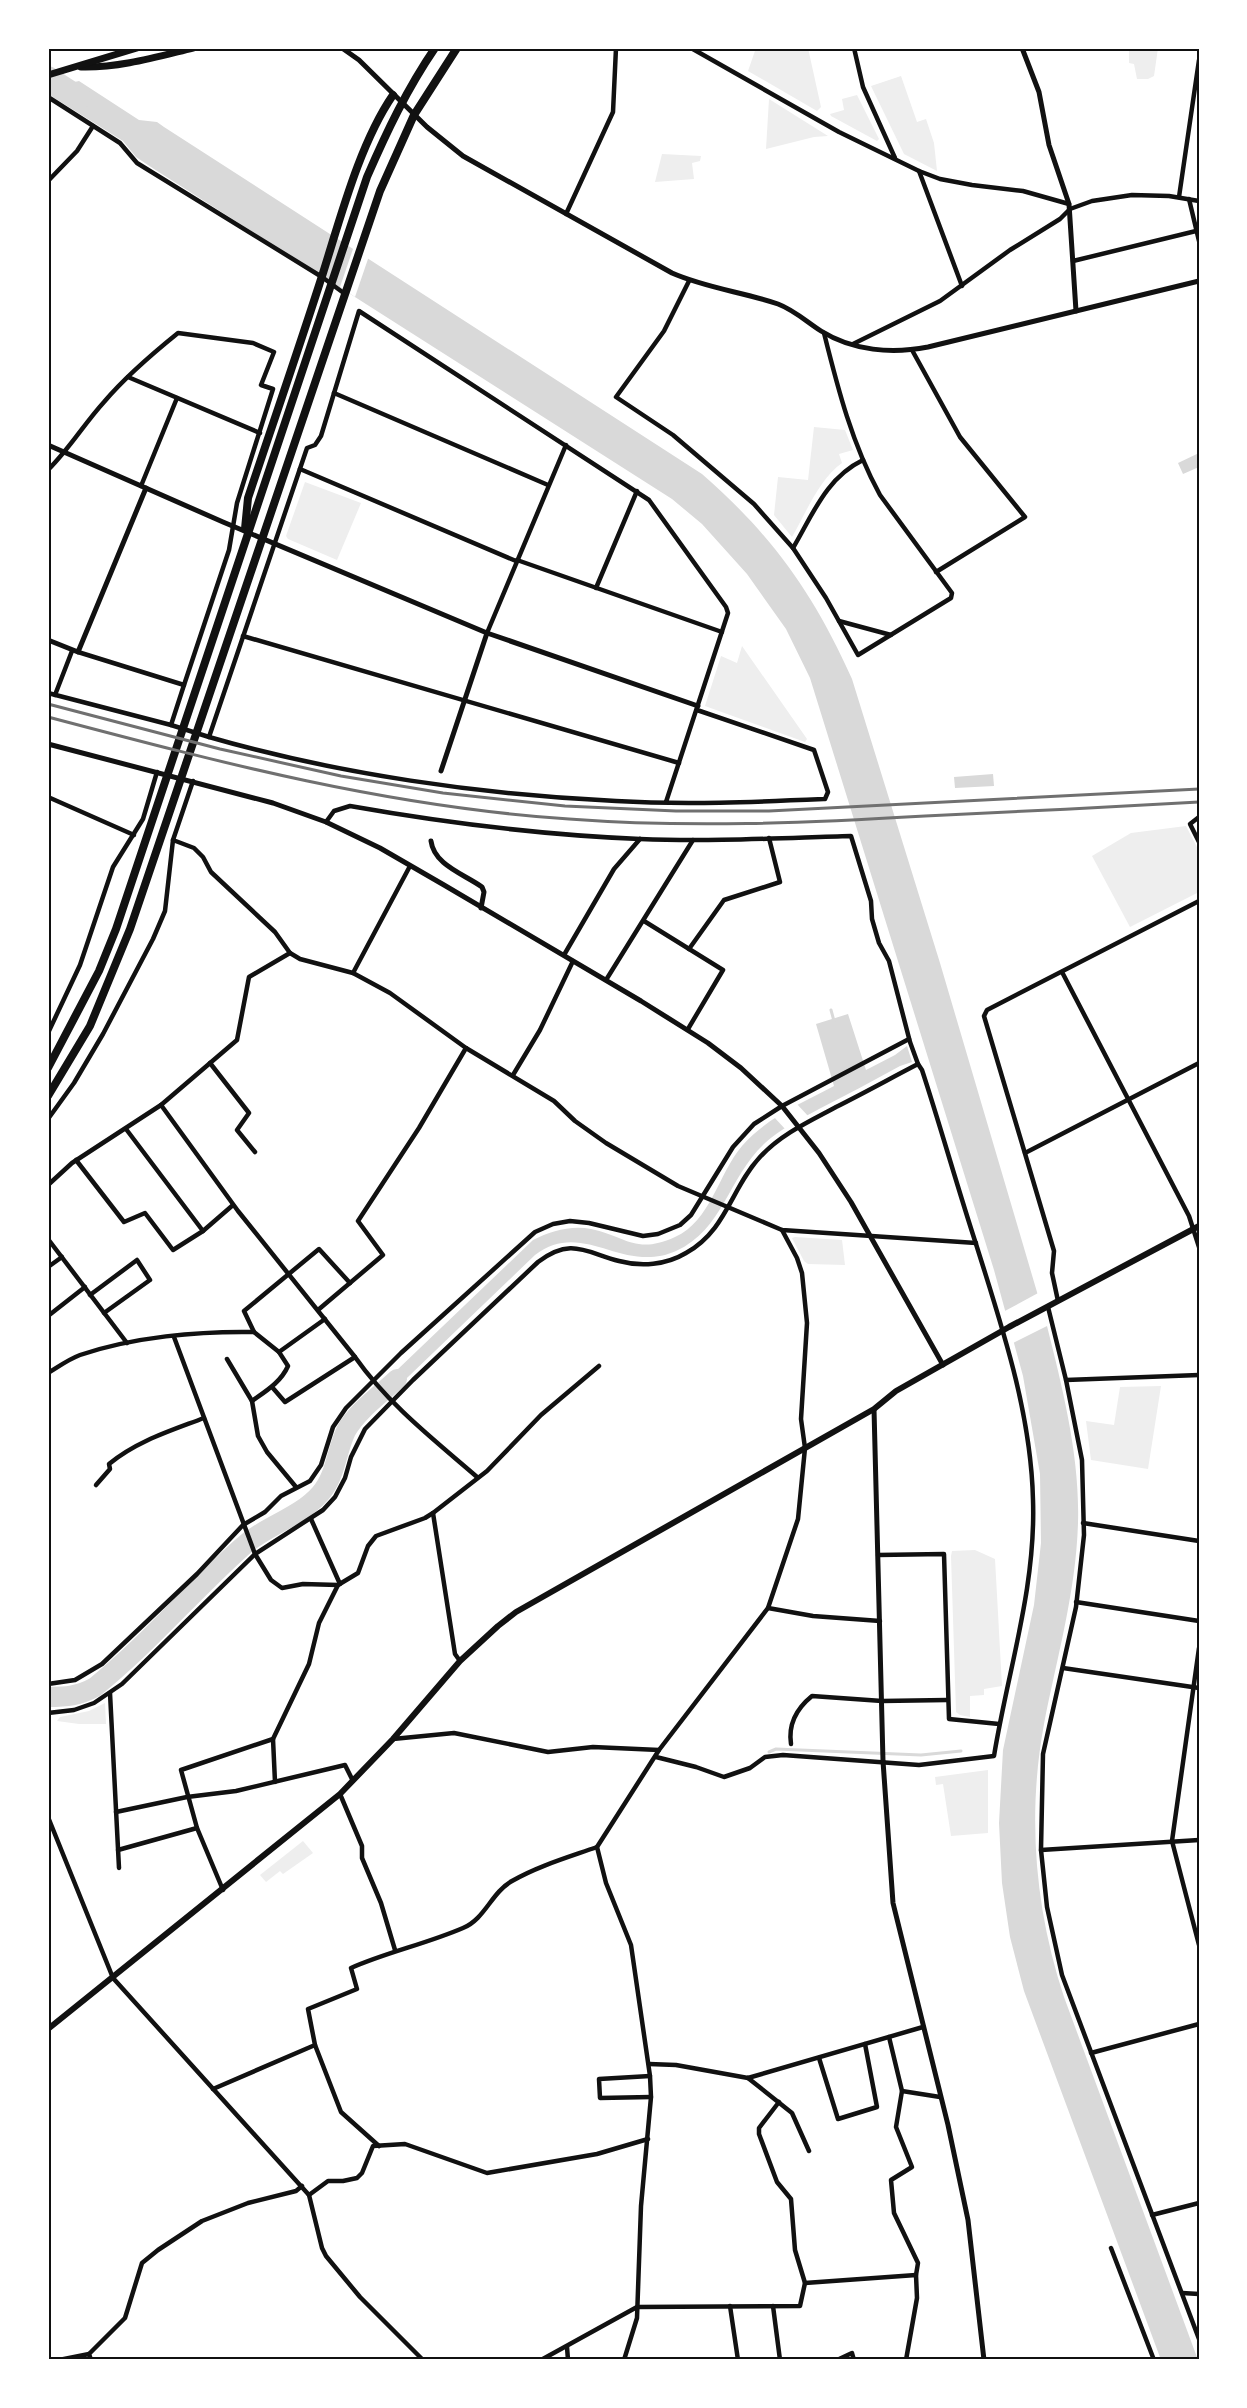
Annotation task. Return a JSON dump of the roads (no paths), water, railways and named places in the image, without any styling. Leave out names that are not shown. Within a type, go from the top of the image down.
[{"type":"highway","points":[[48,1068],[99,971],[131,884],[367,177],[393,116],[416,74],[435,48]]},
{"type":"highway","points":[[48,1096],[90,1026],[145,887],[380,191],[414,115],[457,48]]},
{"type":"highway","points":[[243,545],[249,498],[337,230],[381,112],[393,95]]},
{"type":"main road","points":[[48,75],[77,67],[117,50],[137,48]]},
{"type":"main road","points":[[77,67],[102,67],[131,63],[193,48]]},
{"type":"main road","points":[[48,2030],[340,1794],[393,1739],[460,1661],[498,1626],[533,1601],[874,1409],[896,1391],[1006,1328],[1196,1227]]},
{"type":"street","points":[[342,48],[359,60],[414,115],[463,156],[689,280],[779,305],[824,333],[853,344],[885,351],[912,350],[1199,281]]},
{"type":"street","points":[[567,214],[613,112],[616,48]]},
{"type":"street","points":[[691,48],[839,132],[940,179],[1023,191],[1070,206],[1110,197],[1151,195],[1199,201]]},
{"type":"street","points":[[703,54],[705,48]]},
{"type":"street","points":[[854,48],[863,87],[895,158]]},
{"type":"street","points":[[1022,48],[1039,92],[1049,145],[1070,206],[1076,311]]},
{"type":"street","points":[[1179,197],[1199,60]]},
{"type":"street","points":[[48,97],[120,143],[137,163],[322,277],[345,294]]},
{"type":"street","points":[[48,181],[77,152],[93,126]]},
{"type":"street","points":[[919,171],[962,286]]},
{"type":"street","points":[[1189,199],[1199,241]]},
{"type":"street","points":[[853,344],[914,315],[962,286],[1010,250],[1060,219],[1070,206]]},
{"type":"street","points":[[1073,261],[1196,231]]},
{"type":"street","points":[[689,280],[664,331],[616,397],[673,435],[754,504],[793,548],[826,598],[858,655],[951,598],[952,593],[880,495],[863,460],[840,398],[824,333]]},
{"type":"street","points":[[208,737],[307,448],[315,445],[321,436],[359,311],[649,500],[726,607],[728,613],[666,802]]},
{"type":"street","points":[[48,470],[65,453],[102,403],[145,360],[178,333],[252,343],[274,352],[261,385],[273,389],[237,503],[229,550],[171,724]]},
{"type":"street","points":[[912,350],[960,437],[1025,516],[936,572]]},
{"type":"street","points":[[128,377],[260,433]]},
{"type":"street","points":[[334,393],[548,485]]},
{"type":"street","points":[[55,694],[144,487],[177,398]]},
{"type":"street","points":[[48,445],[487,633],[814,750],[828,792],[825,799],[666,802],[537,796],[417,780],[297,758],[208,737],[171,724],[48,693]]},
{"type":"street","points":[[441,771],[487,633],[566,445]]},
{"type":"street","points":[[793,548],[822,496],[834,480],[863,460]]},
{"type":"street","points":[[300,469],[516,560],[722,632]]},
{"type":"street","points":[[596,588],[637,491]]},
{"type":"street","points":[[839,621],[892,635]]},
{"type":"street","points":[[243,636],[679,764]]},
{"type":"street","points":[[48,640],[75,652],[184,685]]},
{"type":"street","points":[[48,744],[273,803],[326,822],[410,866],[688,1029],[741,1068],[783,1107],[798,1126],[838,1180],[943,1365]]},
{"type":"street","points":[[48,1034],[80,965],[107,880],[143,819],[158,772]]},
{"type":"street","points":[[48,1119],[74,1083],[165,911],[173,840],[193,781]]},
{"type":"street","points":[[48,796],[134,835]]},
{"type":"street","points":[[326,822],[334,811],[350,806],[473,825],[640,839],[851,836],[871,901],[872,919],[879,943],[889,962],[917,1063],[922,1070],[976,1243],[1006,1328],[1028,1440],[1033,1500],[1032,1551],[1019,1642],[999,1724],[994,1756],[919,1765],[783,1755],[765,1757],[750,1768],[724,1777],[656,1757]]},
{"type":"street","points":[[1199,817],[1190,824],[1199,842]]},
{"type":"street","points":[[689,949],[724,900],[780,882],[769,838]]},
{"type":"street","points":[[564,956],[614,869],[640,839]]},
{"type":"street","points":[[173,840],[194,848],[212,872],[275,932],[290,953],[307,961],[353,973],[390,993],[466,1048],[554,1101],[575,1121],[606,1143],[670,1182],[782,1230],[976,1243]]},
{"type":"street","points":[[606,980],[693,840]]},
{"type":"street","points":[[431,841],[432,851],[440,860],[482,886],[484,892],[481,908]]},
{"type":"street","points":[[353,973],[410,866]]},
{"type":"street","points":[[1058,1301],[1052,1272],[1054,1251],[984,1016],[987,1010],[1199,901]]},
{"type":"street","points":[[644,921],[723,970],[688,1029]]},
{"type":"street","points":[[48,1185],[76,1160],[161,1105],[237,1040],[249,976],[290,953]]},
{"type":"street","points":[[513,1075],[540,1030],[573,961]]},
{"type":"street","points":[[1062,972],[1196,1227],[1199,1247]]},
{"type":"street","points":[[70,987],[77,990]]},
{"type":"street","points":[[48,1684],[75,1680],[102,1664],[197,1574],[243,1525],[265,1512],[273,1502],[314,1476],[321,1464],[333,1427],[346,1408],[374,1384],[408,1347],[535,1232],[553,1224],[570,1221],[589,1223],[643,1236],[658,1234],[680,1225],[704,1198],[733,1147],[754,1124],[831,1080],[910,1041]]},
{"type":"street","points":[[318,1310],[383,1255],[358,1221],[419,1128],[466,1048]]},
{"type":"street","points":[[210,1063],[249,1113],[237,1130],[255,1152]]},
{"type":"street","points":[[48,1713],[74,1710],[94,1703],[110,1693],[180,1629],[254,1552],[323,1510],[345,1478],[358,1439],[390,1401],[549,1254],[575,1248],[589,1250],[631,1264],[651,1264],[670,1261],[686,1253],[705,1240],[752,1166],[776,1141],[798,1126],[917,1063]]},
{"type":"street","points":[[1026,1153],[1199,1063]]},
{"type":"street","points":[[161,1105],[233,1205],[374,1384],[390,1401],[477,1477]]},
{"type":"street","points":[[126,1129],[203,1231]]},
{"type":"street","points":[[76,1160],[124,1222],[145,1213],[173,1250],[203,1231],[233,1205]]},
{"type":"street","points":[[379,2146],[341,2112],[315,2045],[308,2009],[357,1989],[351,1968],[395,1950],[463,1928],[477,1920],[497,1893],[511,1881],[597,1847],[659,1750],[768,1608],[798,1519],[805,1448],[801,1419],[807,1323],[805,1296],[802,1273],[797,1258],[782,1230]]},
{"type":"street","points":[[48,1239],[127,1343]]},
{"type":"street","points":[[252,1401],[272,1387],[284,1375],[288,1366],[279,1352],[254,1332],[244,1311],[319,1249],[350,1283]]},
{"type":"street","points":[[48,1268],[62,1257]]},
{"type":"street","points":[[90,1295],[137,1260],[150,1280],[104,1313]]},
{"type":"street","points":[[48,1316],[85,1287]]},
{"type":"street","points":[[1046,1308],[1066,1380],[1082,1461],[1083,1523],[1077,1602],[1043,1754],[1041,1850],[1048,1914],[1058,1959],[1091,2053],[1199,2339]]},
{"type":"street","points":[[279,1352],[325,1319]]},
{"type":"street","points":[[48,1373],[78,1355],[127,1343],[216,1331],[254,1332]]},
{"type":"street","points":[[174,1337],[243,1525],[254,1552],[271,1580],[282,1588],[303,1584],[339,1585]]},
{"type":"street","points":[[272,1387],[285,1402],[355,1357]]},
{"type":"street","points":[[227,1359],[252,1401],[258,1436],[267,1452],[296,1487]]},
{"type":"street","points":[[275,1782],[273,1738],[309,1664],[319,1623],[339,1585],[358,1573],[368,1546],[375,1536],[433,1513],[487,1471],[540,1415],[599,1366]]},
{"type":"street","points":[[1066,1380],[1199,1376]]},
{"type":"street","points":[[874,1409],[883,1761],[893,1903],[968,2220],[984,2360]]},
{"type":"street","points":[[96,1485],[110,1469],[109,1464],[129,1449],[153,1437],[204,1418]]},
{"type":"street","points":[[433,1513],[455,1654],[460,1661]]},
{"type":"street","points":[[311,1519],[339,1585]]},
{"type":"street","points":[[1083,1523],[1199,1541]]},
{"type":"street","points":[[878,1555],[944,1554],[949,1719],[999,1724]]},
{"type":"street","points":[[1077,1602],[1199,1621]]},
{"type":"street","points":[[768,1608],[813,1616],[879,1621]]},
{"type":"street","points":[[1199,1648],[1196,1688],[1172,1841],[1199,1945]]},
{"type":"street","points":[[1063,1668],[1196,1688]]},
{"type":"street","points":[[110,1693],[119,1868]]},
{"type":"street","points":[[791,1744],[789,1730],[791,1725],[803,1704],[812,1696],[882,1701],[947,1700]]},
{"type":"street","points":[[393,1739],[454,1733],[548,1752],[593,1747],[659,1750]]},
{"type":"street","points":[[223,1890],[197,1828],[181,1770],[273,1738]]},
{"type":"street","points":[[116,1812],[188,1797],[236,1791],[345,1765],[352,1781]]},
{"type":"street","points":[[340,1794],[362,1846],[362,1858],[381,1903],[395,1950]]},
{"type":"street","points":[[48,1817],[113,1978],[302,2186],[309,2195],[326,2256],[360,2298],[423,2360]]},
{"type":"street","points":[[118,1850],[197,1828]]},
{"type":"street","points":[[1041,1850],[1199,1840]]},
{"type":"street","points":[[597,1847],[606,1883],[631,1945],[650,2076],[651,2097],[641,2206],[637,2318],[624,2360]]},
{"type":"street","points":[[1091,2053],[1199,2024]]},
{"type":"street","points":[[649,2064],[676,2065],[748,2078],[923,2027]]},
{"type":"street","points":[[889,2037],[902,2091],[896,2127],[912,2167],[891,2180],[894,2213],[918,2263],[917,2298],[906,2360]]},
{"type":"street","points":[[819,2058],[838,2119],[877,2107],[865,2044]]},
{"type":"street","points":[[213,2089],[315,2045]]},
{"type":"street","points":[[650,2076],[599,2079],[600,2098],[651,2097]]},
{"type":"street","points":[[748,2078],[792,2113],[809,2151]]},
{"type":"street","points":[[902,2091],[940,2097]]},
{"type":"street","points":[[541,2360],[637,2307],[800,2306],[805,2283],[795,2250],[791,2199],[777,2182],[759,2134],[759,2128],[779,2102]]},
{"type":"street","points":[[309,2195],[328,2181],[357,2178],[362,2173],[372,2146],[405,2144],[487,2173],[597,2154],[648,2139]]},
{"type":"street","points":[[59,2360],[90,2357],[125,2318],[142,2263],[158,2250],[202,2221],[248,2203],[296,2191],[302,2186]]},
{"type":"street","points":[[1152,2215],[1199,2204]]},
{"type":"street","points":[[1111,2248],[1154,2360]]},
{"type":"street","points":[[805,2283],[916,2275]]},
{"type":"street","points":[[1182,2293],[1199,2295]]},
{"type":"street","points":[[730,2306],[738,2360]]},
{"type":"street","points":[[773,2306],[780,2360]]},
{"type":"street","points":[[567,2347],[568,2360]]},
{"type":"street","points":[[837,2360],[852,2353],[854,2360]]},
{"type":"waterway","points":[[48,76],[82,98]]},
{"type":"waterway","points":[[831,1010],[834,1021]]},
{"type":"waterway","points":[[48,1697],[72,1695],[95,1687],[133,1654],[250,1540],[312,1502],[325,1487],[333,1472],[346,1431],[362,1410],[397,1379]]},
{"type":"waterway","points":[[769,1752],[776,1749],[921,1755],[961,1751]]},
{"type":"railway","points":[[48,704],[220,749],[341,776],[443,793],[565,806],[676,811],[769,811],[1199,789]]},
{"type":"railway","points":[[48,717],[178,751],[371,794],[502,813],[569,819],[703,824],[791,822],[1199,802]]}]
